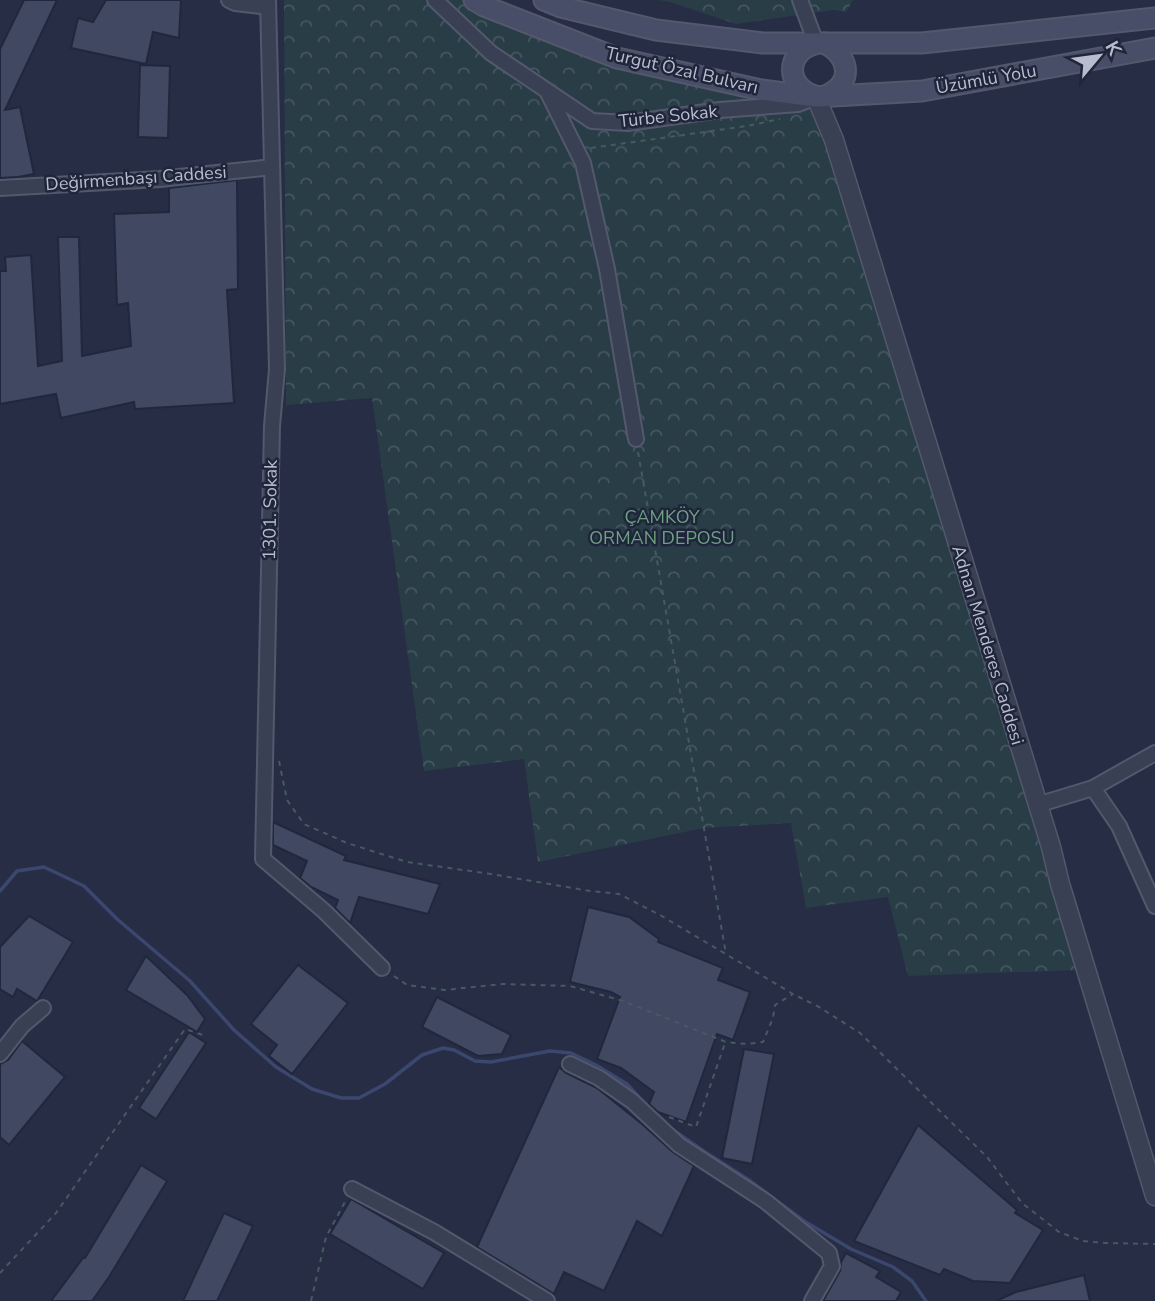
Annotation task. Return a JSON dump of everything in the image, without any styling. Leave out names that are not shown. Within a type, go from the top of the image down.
[{"type":"main road","name":"Turgut Özal Bulvarı","points":[[474,0],[617,58],[761,90],[820,96]]},
{"type":"main road","points":[[544,0],[561,7],[656,30],[763,43],[922,43],[1155,18]]},
{"type":"main road","points":[[820,43],[839,52],[845,69],[840,86],[833,93],[820,96],[807,94],[799,88],[792,73],[796,57],[808,46],[820,43]]},
{"type":"main road","name":"Üzümlü Yolu","points":[[820,96],[922,91],[1155,48]]},
{"type":"street","points":[[229,0],[235,3],[268,3]]},
{"type":"street","name":"Türbe Sokak","points":[[435,0],[491,53],[593,121],[628,123],[720,110],[798,104],[820,96]]},
{"type":"street","points":[[800,0],[820,43]]},
{"type":"street","name":"1301. Sokak","points":[[268,3],[277,369],[272,426],[263,859],[324,911],[382,968]]},
{"type":"street","points":[[547,92],[583,163],[607,269],[636,439]]},
{"type":"street","name":"Adnan Menderes Caddesi","points":[[820,96],[1155,1196]]},
{"type":"street","name":"Değirmenbaşı Caddesi","points":[[0,188],[160,179],[272,167]]},
{"type":"street","points":[[1037,805],[1093,788],[1155,753]]},
{"type":"street","points":[[1093,788],[1119,826],[1155,905]]},
{"type":"street","points":[[0,1054],[22,1026],[43,1008]]},
{"type":"street","points":[[570,1064],[599,1078],[632,1101],[679,1145],[765,1201],[829,1254],[832,1266],[811,1301]]},
{"type":"street","points":[[352,1189],[434,1232],[547,1301]]},
{"type":"path","points":[[577,150],[787,118]]},
{"type":"path","points":[[636,439],[726,955]]},
{"type":"path","points":[[278,756],[287,800],[304,824],[347,843],[407,862],[619,894],[660,915],[860,1033],[987,1157],[1022,1203],[1059,1232],[1083,1241],[1155,1244]]},
{"type":"path","points":[[382,968],[407,985],[444,989],[502,984],[570,986],[623,1001],[726,1042],[747,1044],[764,1042],[775,1005],[793,994]]},
{"type":"path","points":[[0,1273],[56,1213],[185,1029],[206,1036]]},
{"type":"path","points":[[655,1123],[661,1114],[695,1127],[726,1042]]},
{"type":"path","points":[[311,1301],[326,1237],[352,1189]]},
{"type":"green space","name":"ÇAMKÖY ORMAN DEPOSU","points":[[284,0],[484,0],[571,49],[816,97],[1077,970],[908,976],[888,897],[806,908],[791,823],[704,828],[538,862],[524,759],[424,771],[372,398],[286,405]]},
{"type":"green space","points":[[659,0],[853,0],[846,12],[834,10],[736,24]]},
{"type":"building","points":[[24,0],[57,0],[5,110],[20,107],[34,174],[0,178],[0,49]]},
{"type":"building","points":[[106,0],[181,0],[179,38],[153,32],[146,64],[71,48],[78,18],[93,22]]},
{"type":"building","points":[[140,65],[170,66],[168,138],[138,137]]},
{"type":"building","points":[[237,180],[238,289],[227,290],[234,403],[135,409],[134,402],[61,418],[56,394],[0,404],[0,271],[6,271],[5,257],[31,255],[38,366],[62,361],[58,237],[79,237],[82,356],[131,346],[128,303],[117,305],[114,214],[169,212],[169,188]]},
{"type":"building","points":[[273,822],[346,856],[344,860],[440,884],[428,914],[359,897],[350,923],[335,908],[338,900],[311,887],[300,878],[307,861],[273,845]]},
{"type":"building","points":[[588,907],[629,917],[659,939],[658,942],[723,968],[718,980],[750,992],[733,1040],[717,1034],[686,1122],[658,1112],[649,1104],[654,1092],[621,1068],[597,1059],[620,997],[611,992],[570,982]]},
{"type":"building","points":[[29,916],[73,942],[37,1001],[17,989],[13,997],[0,989],[0,947]]},
{"type":"building","points":[[146,956],[187,995],[205,1019],[197,1032],[126,990]]},
{"type":"building","points":[[298,965],[348,1003],[292,1074],[269,1056],[277,1045],[251,1024]]},
{"type":"building","points":[[437,997],[511,1035],[502,1054],[478,1056],[422,1027]]},
{"type":"building","points":[[189,1032],[206,1043],[156,1119],[139,1108]]},
{"type":"building","points":[[22,1041],[65,1077],[9,1145],[0,1137],[0,1064],[8,1060]]},
{"type":"building","points":[[744,1049],[774,1054],[752,1164],[722,1158]]},
{"type":"building","points":[[559,1067],[597,1088],[673,1152],[694,1166],[662,1236],[637,1221],[604,1291],[564,1272],[554,1294],[477,1247]]},
{"type":"building","points":[[918,1125],[1017,1210],[1015,1213],[1043,1230],[1010,1283],[973,1281],[944,1269],[940,1275],[854,1241]]},
{"type":"building","points":[[141,1165],[167,1181],[109,1277],[92,1301],[51,1301],[85,1258]]},
{"type":"building","points":[[351,1199],[444,1253],[423,1289],[330,1234]]},
{"type":"building","points":[[224,1213],[253,1226],[217,1301],[183,1301]]},
{"type":"building","points":[[846,1253],[880,1271],[876,1277],[901,1292],[896,1301],[823,1301],[840,1271]]},
{"type":"building","points":[[1084,1275],[1090,1301],[996,1301],[1016,1292]]},
{"type":"waterway","points":[[0,891],[17,871],[44,867],[84,886],[117,919],[190,981],[234,1030],[276,1067],[312,1089],[341,1098],[359,1098],[385,1084],[422,1055],[443,1048],[454,1050],[475,1061],[491,1062],[550,1051],[571,1053],[596,1065],[627,1084],[646,1105]]},
{"type":"waterway","points":[[669,1127],[749,1180],[804,1221],[851,1249],[893,1267],[912,1281],[926,1301]]}]
